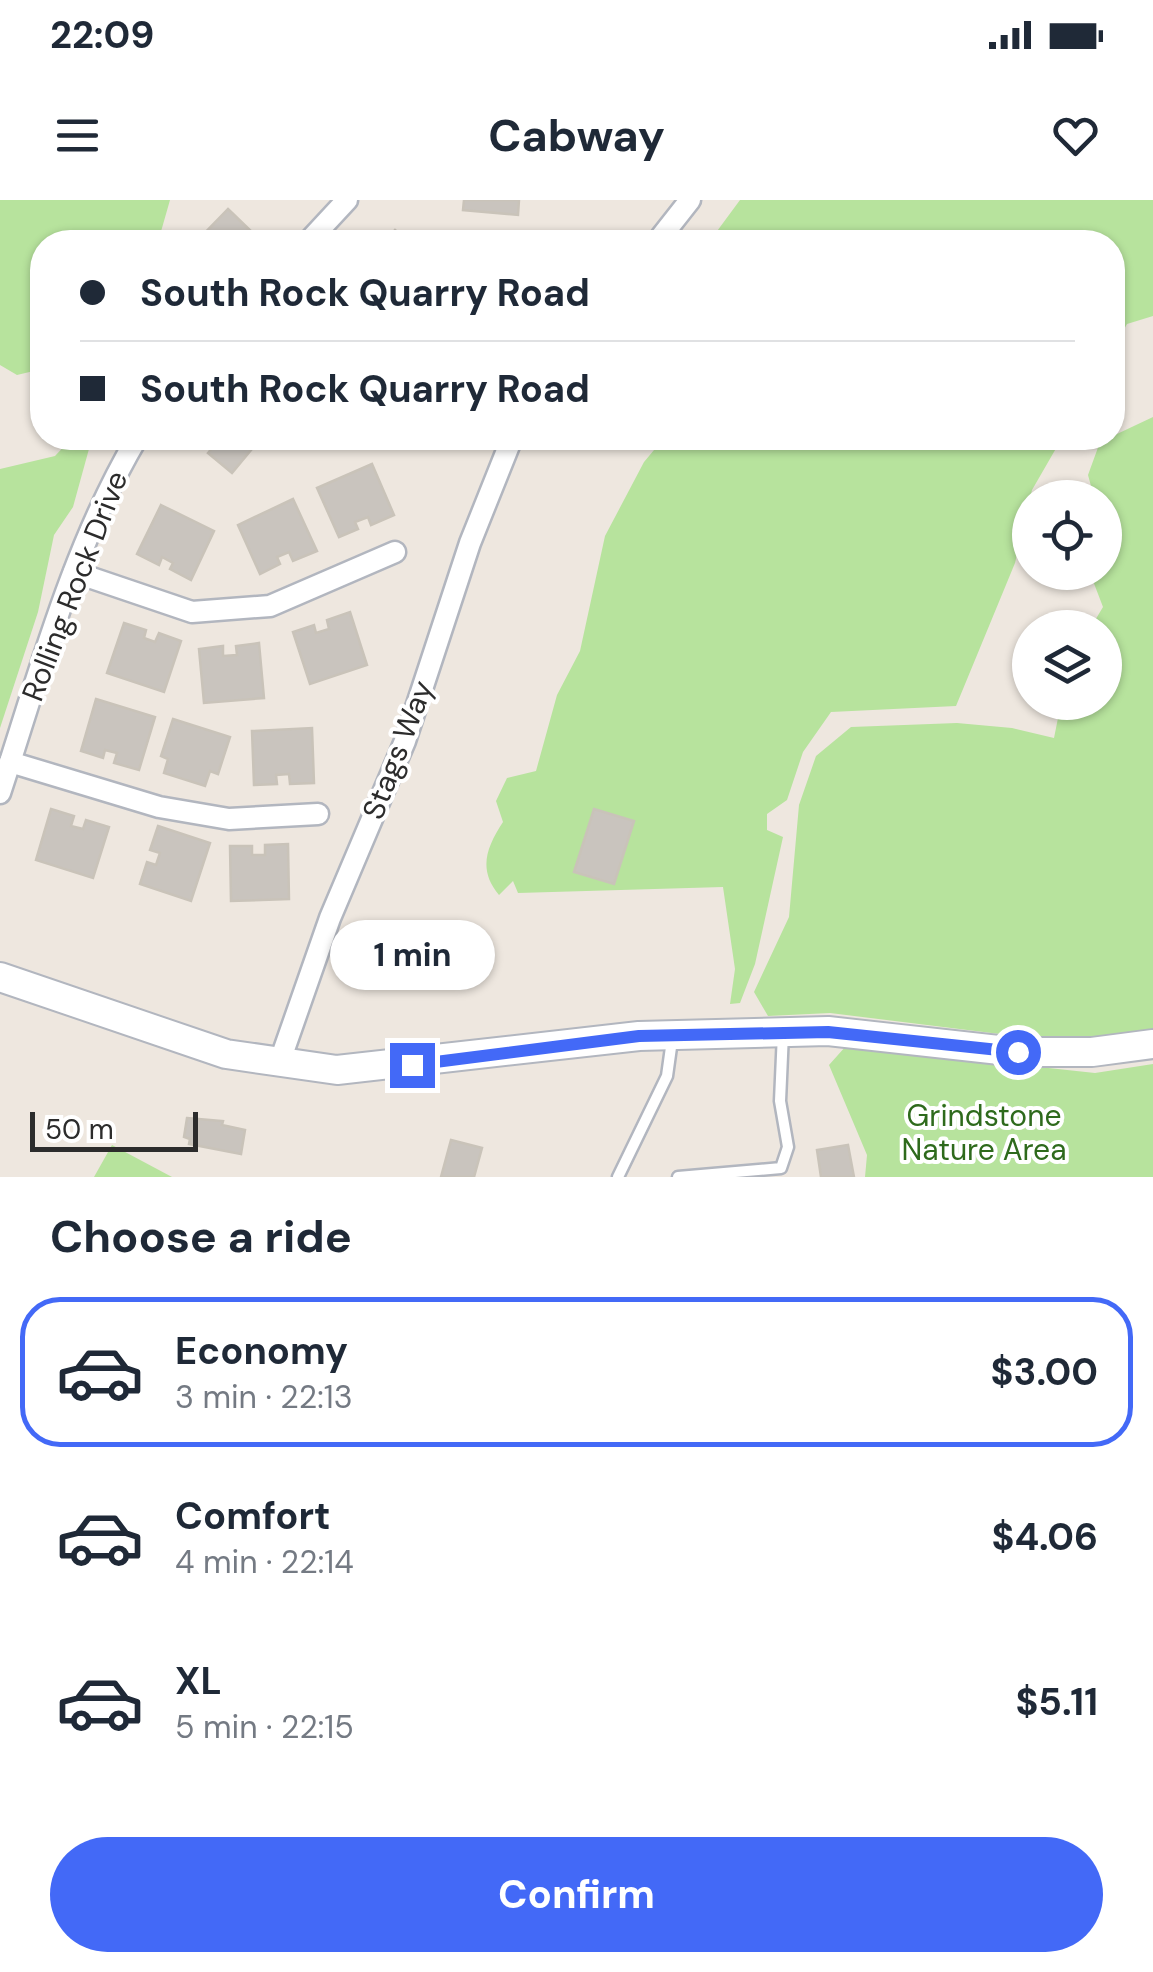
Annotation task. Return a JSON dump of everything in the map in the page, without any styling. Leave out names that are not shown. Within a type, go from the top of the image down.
[{"type":"street","points":[[319,230],[347,200]]},
{"type":"street","points":[[666,230],[690,200]]},
{"type":"street","name":"Rolling Rock Drive","points":[[0,794],[74,572],[106,489],[129,450]]},
{"type":"street","name":"Stags Way","points":[[280,1062],[330,918],[406,741],[470,543],[507,450]]},
{"type":"street","points":[[74,572],[192,612],[270,606],[395,552]]},
{"type":"street","points":[[10,762],[159,806],[229,820],[318,814]]},
{"type":"street","points":[[0,977],[226,1054],[337,1070],[672,1035],[828,1032],[1018,1052],[1092,1052],[1153,1044]]},
{"type":"lane","points":[[678,1177],[781,1168],[788,1147],[780,1101],[784,1032]]},
{"type":"lane","points":[[618,1177],[668,1076],[672,1035]]},
{"type":"green space","points":[[0,200],[170,200],[161,230],[30,230],[30,372],[17,375],[0,365]]},
{"type":"green space","points":[[740,200],[1153,200],[1153,316],[1125,328],[1125,230],[718,230]]},
{"type":"green space","points":[[1153,417],[1153,1034],[1089,1045],[830,1013],[768,1016],[754,992],[789,917],[799,805],[816,756],[851,727],[957,723],[1012,728],[1054,738],[1058,720],[1122,720],[1122,610],[1101,610],[1096,590],[1122,590],[1122,480],[1089,480],[1088,475],[1097,450],[1125,450],[1125,430]]},
{"type":"green space","points":[[61,450],[89,450],[73,507],[54,535],[38,612],[0,728],[0,469],[55,456]]},
{"type":"green space","points":[[654,450],[1055,450],[1038,480],[1012,480],[1012,570],[956,706],[831,712],[803,752],[787,800],[767,814],[767,830],[783,837],[755,964],[740,1003],[730,1004],[735,969],[723,887],[518,893],[513,881],[499,895],[488,877],[489,850],[503,822],[496,801],[507,778],[536,771],[557,695],[580,651],[605,536]]},
{"type":"green space","name":"Grindstone Nature Area","points":[[846,1046],[1095,1073],[1153,1064],[1153,1177],[865,1177],[867,1155],[829,1065]]},
{"type":"green space","points":[[112,1145],[172,1177],[94,1177]]},
{"type":"building","points":[[464,200],[519,200],[518,215],[463,210]]},
{"type":"building","points":[[228,209],[250,230],[208,230]]},
{"type":"building","points":[[210,450],[251,450],[232,473],[208,453]]},
{"type":"building","points":[[372,464],[394,515],[371,525],[368,517],[355,522],[358,529],[339,537],[317,488]]},
{"type":"building","points":[[293,499],[317,551],[293,561],[289,552],[277,557],[280,564],[260,574],[238,525]]},
{"type":"building","points":[[161,505],[214,531],[191,580],[170,569],[173,563],[162,557],[159,565],[137,554]]},
{"type":"building","points":[[350,612],[367,665],[310,684],[293,632],[314,625],[316,633],[329,629],[327,620]]},
{"type":"building","points":[[124,623],[146,630],[144,638],[155,642],[159,633],[181,641],[164,692],[107,673]]},
{"type":"building","points":[[259,643],[264,698],[204,703],[199,649],[223,646],[223,656],[237,655],[236,646]]},
{"type":"building","points":[[96,699],[155,717],[139,770],[114,763],[117,753],[105,750],[103,758],[81,751]]},
{"type":"building","points":[[173,719],[230,737],[218,774],[210,771],[205,786],[164,773],[168,759],[161,756]]},
{"type":"building","points":[[312,728],[314,783],[290,784],[289,774],[276,775],[277,784],[254,785],[252,731]]},
{"type":"building","points":[[51,809],[74,816],[71,826],[83,829],[86,820],[109,827],[93,878],[36,860]]},
{"type":"building","points":[[594,809],[634,821],[614,884],[574,872]]},
{"type":"building","points":[[158,826],[210,843],[191,901],[140,884],[147,862],[156,865],[160,853],[150,850]]},
{"type":"building","points":[[288,844],[289,899],[231,901],[230,846],[252,846],[252,855],[265,855],[265,845]]},
{"type":"building","points":[[187,1118],[223,1121],[222,1125],[245,1130],[241,1154],[189,1144],[190,1139],[184,1137]]},
{"type":"building","points":[[451,1140],[482,1148],[474,1177],[441,1177]]},
{"type":"building","points":[[848,1145],[854,1177],[821,1177],[817,1150]]},
{"type":"route","points":[[412,1065],[639,1036],[828,1032],[1018,1052]]}]
